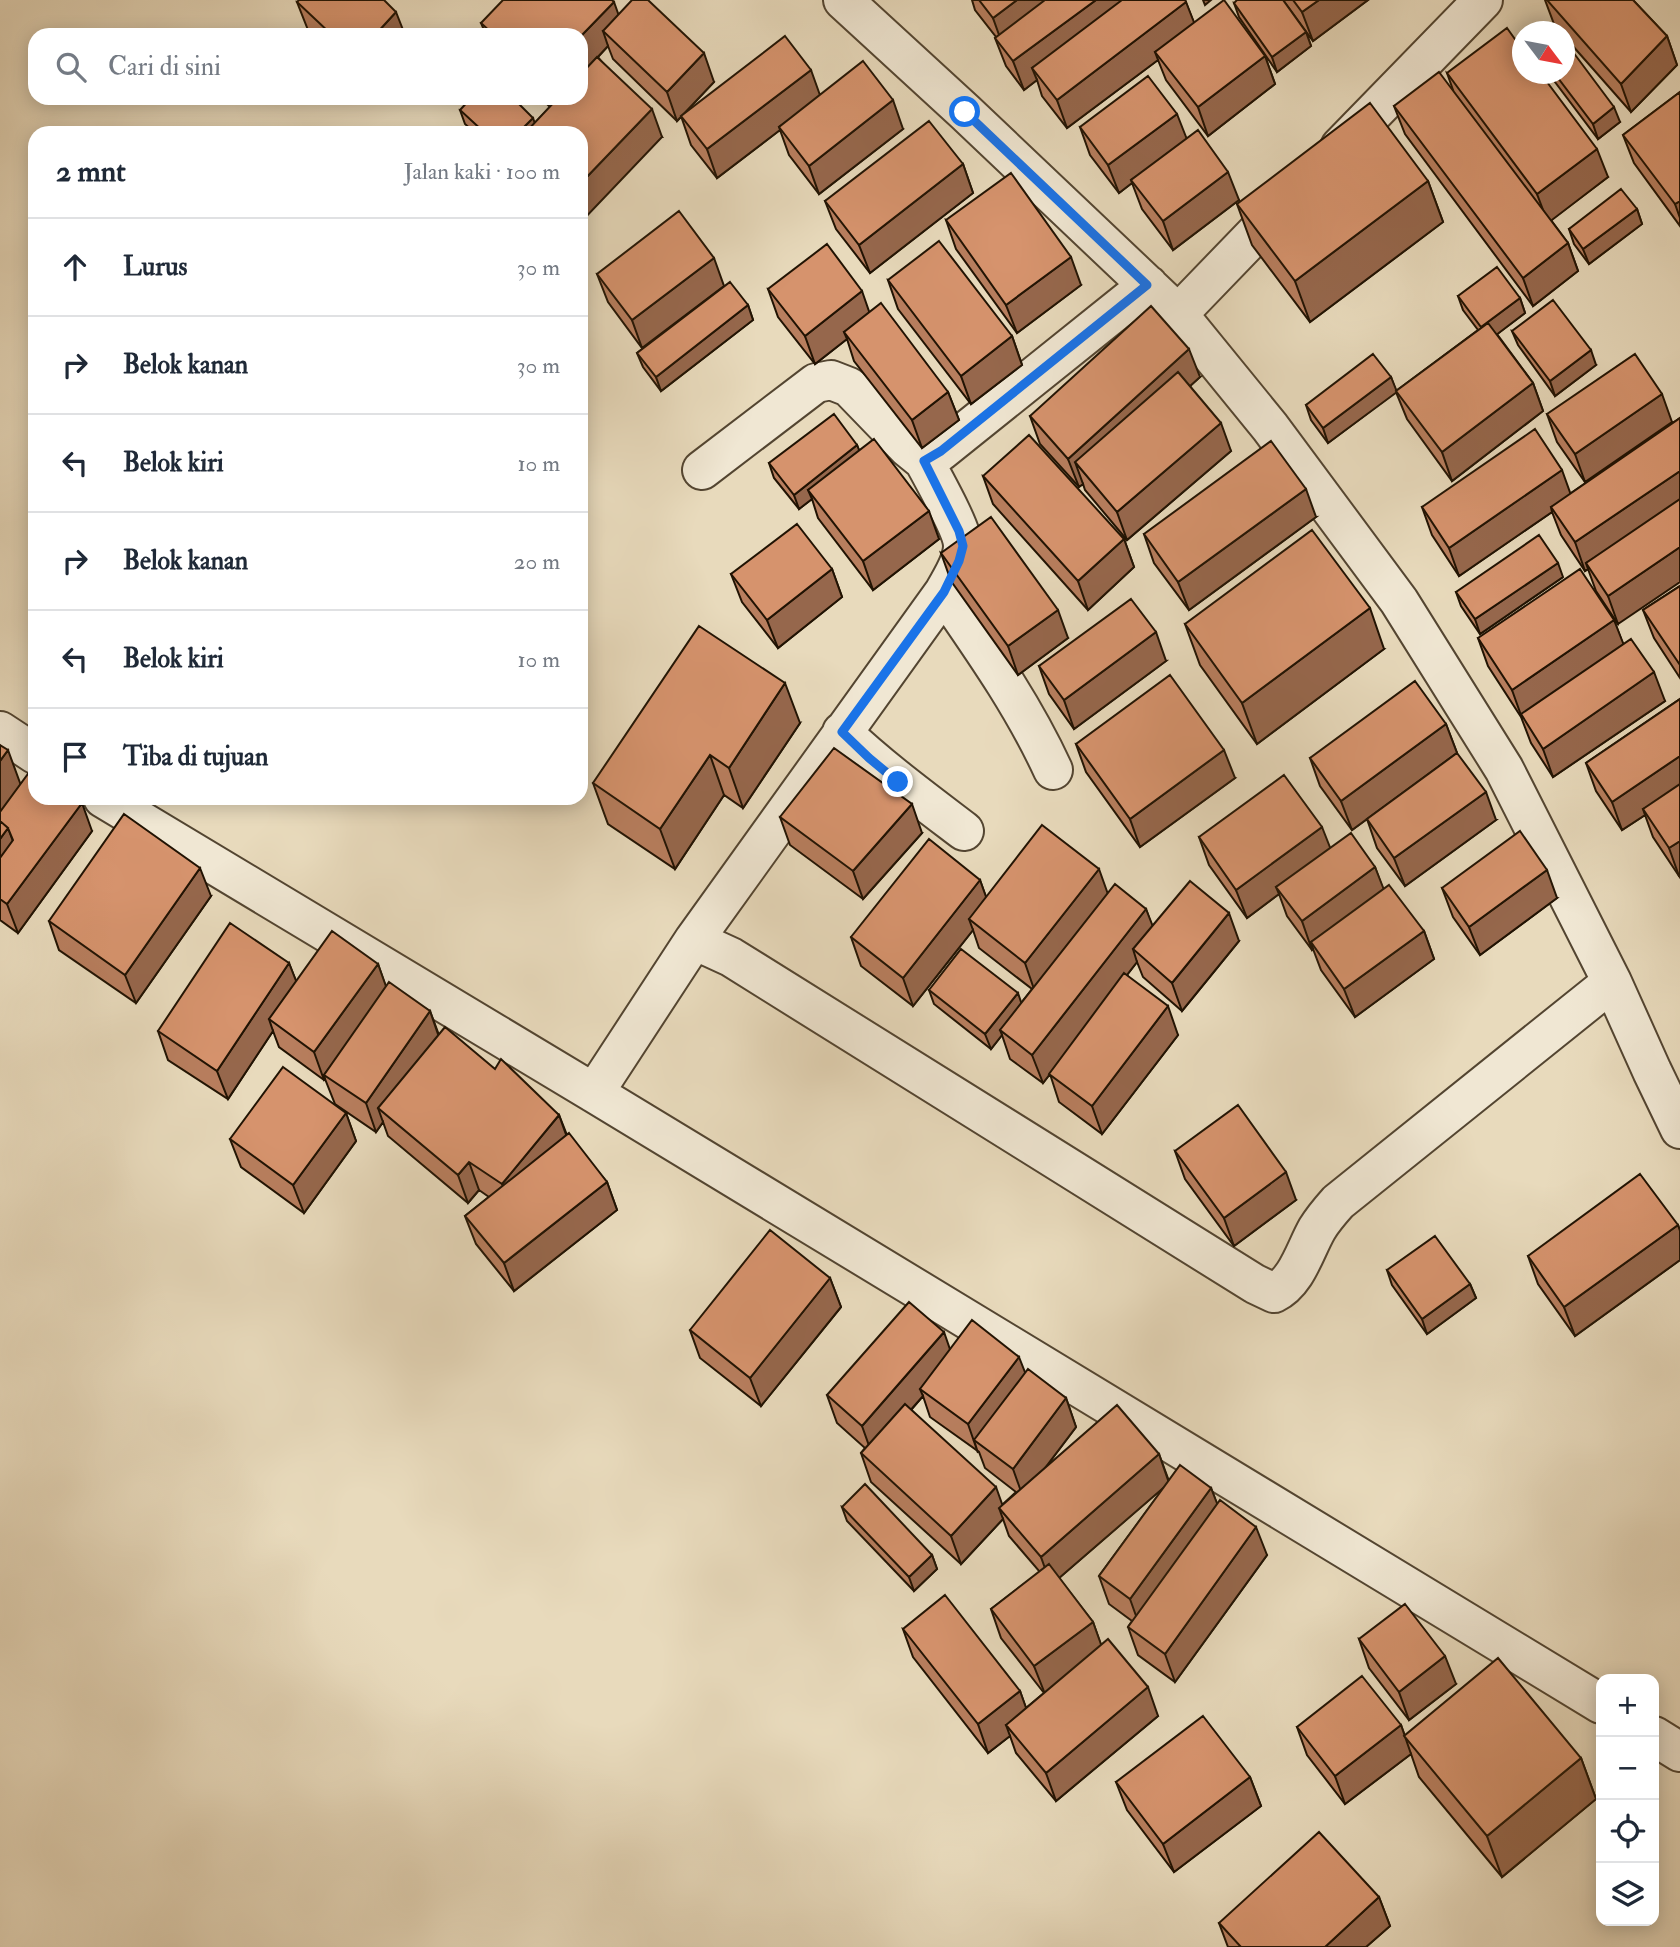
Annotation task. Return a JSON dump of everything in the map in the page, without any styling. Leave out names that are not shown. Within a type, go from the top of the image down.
[{"type":"street","points":[[843,0],[1178,314],[1270,427],[1399,601],[1504,769],[1612,982],[1680,1129]]},
{"type":"street","points":[[1178,314],[1483,0]]},
{"type":"street","points":[[924,461],[941,451],[1147,285]]},
{"type":"street","points":[[594,1093],[694,940],[944,592],[963,546],[959,531],[924,461],[908,449],[849,387],[831,380],[816,383],[702,470]]},
{"type":"street","points":[[944,592],[1012,691],[1053,770]]},
{"type":"street","points":[[0,731],[28,749]]},
{"type":"street","points":[[842,732],[888,774],[964,831]]},
{"type":"street","points":[[115,805],[1596,1701]]},
{"type":"street","points":[[694,940],[731,957],[1255,1284],[1274,1293],[1291,1279],[1316,1231],[1338,1202],[1612,982]]},
{"type":"street","points":[[1656,1737],[1680,1752]]},
{"type":"building","points":[[384,0],[396,12],[381,28],[325,28],[297,2]]},
{"type":"building","points":[[503,0],[614,2],[588,29],[486,28],[481,23]]},
{"type":"building","points":[[632,0],[648,0],[704,53],[667,92],[603,31]]},
{"type":"building","points":[[979,0],[1017,0],[993,18]]},
{"type":"building","points":[[1045,0],[1096,0],[1013,61],[995,38]]},
{"type":"building","points":[[1122,0],[1186,2],[1057,100],[1032,68]]},
{"type":"building","points":[[1224,0],[1265,56],[1198,107],[1155,52]]},
{"type":"building","points":[[1237,0],[1283,0],[1306,32],[1272,57],[1234,3]]},
{"type":"building","points":[[1293,0],[1319,0],[1302,12]]},
{"type":"building","points":[[1547,0],[1633,0],[1667,36],[1621,84],[1575,32],[1575,21],[1566,21]]},
{"type":"building","points":[[1507,28],[1512,35],[1512,84],[1548,84],[1597,149],[1537,194],[1447,73]]},
{"type":"building","points":[[785,36],[811,70],[707,149],[681,116]]},
{"type":"building","points":[[1575,55],[1614,107],[1593,124],[1563,84],[1575,84]]},
{"type":"building","points":[[597,57],[652,109],[588,176],[588,126],[532,126],[551,105],[588,105],[588,67]]},
{"type":"building","points":[[863,61],[893,100],[809,166],[779,127]]},
{"type":"building","points":[[1439,72],[1568,243],[1523,278],[1394,106]]},
{"type":"building","points":[[1148,76],[1177,114],[1108,165],[1080,127]]},
{"type":"building","points":[[1680,92],[1680,201],[1675,204],[1623,135]]},
{"type":"building","points":[[1370,103],[1428,181],[1295,281],[1237,204]]},
{"type":"building","points":[[465,105],[520,105],[533,118],[525,126],[477,126],[460,110]]},
{"type":"building","points":[[929,121],[963,164],[859,245],[825,201]]},
{"type":"building","points":[[1198,130],[1228,172],[1163,221],[1131,180]]},
{"type":"building","points":[[1011,173],[1071,257],[1006,305],[946,220]]},
{"type":"building","points":[[1621,189],[1637,209],[1583,249],[1569,229]]},
{"type":"building","points":[[679,211],[714,258],[632,320],[597,274]]},
{"type":"building","points":[[939,241],[1012,336],[961,376],[888,280]]},
{"type":"building","points":[[827,244],[862,291],[805,336],[768,289]]},
{"type":"building","points":[[1497,267],[1520,298],[1481,327],[1458,296]]},
{"type":"building","points":[[730,282],[748,305],[656,377],[637,353]]},
{"type":"building","points":[[1553,300],[1591,350],[1550,381],[1512,331]]},
{"type":"building","points":[[881,303],[948,392],[912,420],[844,332]]},
{"type":"building","points":[[1151,306],[1189,349],[1068,459],[1030,416]]},
{"type":"building","points":[[1488,323],[1533,383],[1442,452],[1396,391]]},
{"type":"building","points":[[1373,354],[1391,377],[1323,428],[1306,405]]},
{"type":"building","points":[[1635,354],[1662,394],[1575,454],[1547,414]]},
{"type":"building","points":[[1178,372],[1221,423],[1117,512],[1075,462]]},
{"type":"building","points":[[834,414],[857,445],[794,495],[769,463]]},
{"type":"building","points":[[1680,418],[1680,471],[1575,542],[1551,507]]},
{"type":"building","points":[[1535,429],[1562,470],[1449,548],[1422,507]]},
{"type":"building","points":[[1029,435],[1124,539],[1078,581],[983,476]]},
{"type":"building","points":[[874,439],[929,511],[863,561],[808,490]]},
{"type":"building","points":[[1271,441],[1306,489],[1178,582],[1144,534]]},
{"type":"building","points":[[1680,499],[1680,547],[1608,596],[1586,563]]},
{"type":"building","points":[[991,517],[1058,610],[1008,646],[941,553]]},
{"type":"building","points":[[797,524],[832,569],[767,620],[731,574]]},
{"type":"building","points":[[1312,530],[1370,608],[1242,703],[1185,624]]},
{"type":"building","points":[[1539,535],[1558,563],[1475,619],[1456,592]]},
{"type":"building","points":[[1580,569],[1614,620],[1512,690],[1478,638]]},
{"type":"building","points":[[1680,586],[1680,665],[1643,610]]},
{"type":"building","points":[[1131,599],[1156,632],[1064,700],[1039,666]]},
{"type":"building","points":[[699,626],[785,683],[729,768],[710,755],[660,829],[593,783]]},
{"type":"building","points":[[1631,639],[1654,672],[1543,749],[1521,714]]},
{"type":"building","points":[[1170,675],[1224,750],[1130,819],[1076,744]]},
{"type":"building","points":[[1415,681],[1446,724],[1341,801],[1310,758]]},
{"type":"building","points":[[1680,699],[1680,756],[1612,802],[1586,763]]},
{"type":"building","points":[[0,745],[8,750],[0,761]]},
{"type":"building","points":[[834,748],[912,804],[853,871],[780,817]]},
{"type":"building","points":[[1457,753],[1486,792],[1394,858],[1367,819]]},
{"type":"building","points":[[28,774],[28,805],[81,805],[7,904],[0,899],[0,858],[13,840],[8,828],[0,821],[0,812]]},
{"type":"building","points":[[1284,775],[1322,827],[1236,890],[1199,837]]},
{"type":"building","points":[[1680,784],[1680,841],[1669,848],[1643,809]]},
{"type":"building","points":[[124,814],[200,868],[125,975],[49,921]]},
{"type":"building","points":[[0,821],[8,828],[0,839]]},
{"type":"building","points":[[1042,825],[1099,869],[1025,963],[969,919]]},
{"type":"building","points":[[1520,831],[1547,870],[1469,927],[1442,888]]},
{"type":"building","points":[[1351,833],[1375,867],[1302,921],[1276,887]]},
{"type":"building","points":[[929,839],[980,880],[903,978],[851,937]]},
{"type":"building","points":[[1190,881],[1229,913],[1172,983],[1133,949]]},
{"type":"building","points":[[1115,884],[1146,909],[1032,1055],[1000,1030]]},
{"type":"building","points":[[1389,885],[1424,931],[1344,989],[1311,942]]},
{"type":"building","points":[[230,923],[289,963],[217,1071],[158,1031]]},
{"type":"building","points":[[332,931],[378,964],[314,1052],[269,1019]]},
{"type":"building","points":[[961,949],[1018,993],[985,1034],[929,990]]},
{"type":"building","points":[[1124,973],[1168,1006],[1092,1106],[1049,1074]]},
{"type":"building","points":[[389,982],[430,1011],[366,1103],[324,1075]]},
{"type":"building","points":[[445,1027],[495,1069],[501,1059],[559,1115],[502,1184],[469,1162],[458,1175],[378,1108]]},
{"type":"building","points":[[283,1067],[346,1113],[293,1185],[230,1139]]},
{"type":"building","points":[[1238,1105],[1286,1172],[1224,1218],[1175,1151]]},
{"type":"building","points":[[569,1133],[607,1182],[504,1263],[465,1216]]},
{"type":"building","points":[[1640,1174],[1678,1225],[1564,1307],[1528,1256]]},
{"type":"building","points":[[770,1230],[830,1278],[750,1378],[690,1330]]},
{"type":"building","points":[[1435,1236],[1470,1284],[1422,1319],[1387,1270]]},
{"type":"building","points":[[909,1302],[944,1332],[862,1426],[827,1395]]},
{"type":"building","points":[[972,1320],[1019,1357],[968,1424],[920,1389]]},
{"type":"building","points":[[1028,1369],[1066,1398],[1013,1469],[974,1440]]},
{"type":"building","points":[[905,1404],[996,1487],[951,1536],[861,1453]]},
{"type":"building","points":[[1117,1405],[1159,1454],[1041,1557],[999,1508]]},
{"type":"building","points":[[1180,1465],[1211,1488],[1130,1599],[1099,1576]]},
{"type":"building","points":[[865,1484],[932,1555],[909,1577],[842,1507]]},
{"type":"building","points":[[1220,1500],[1256,1527],[1165,1654],[1128,1627]]},
{"type":"building","points":[[1049,1564],[1093,1622],[1034,1666],[991,1609]]},
{"type":"building","points":[[945,1595],[1020,1691],[978,1724],[903,1629]]},
{"type":"building","points":[[1405,1604],[1445,1656],[1399,1692],[1359,1639]]},
{"type":"building","points":[[1108,1639],[1148,1687],[1046,1773],[1006,1725]]},
{"type":"building","points":[[1498,1658],[1581,1758],[1487,1836],[1404,1736]]},
{"type":"building","points":[[1362,1676],[1401,1725],[1335,1776],[1297,1727]]},
{"type":"building","points":[[1203,1716],[1250,1777],[1163,1844],[1116,1782]]},
{"type":"building","points":[[1319,1832],[1379,1897],[1325,1947],[1241,1947],[1219,1923]]},
{"type":"route","points":[[898,782],[842,732],[944,592],[959,561],[963,546],[959,531],[924,461],[941,451],[1147,285],[965,112]]}]
